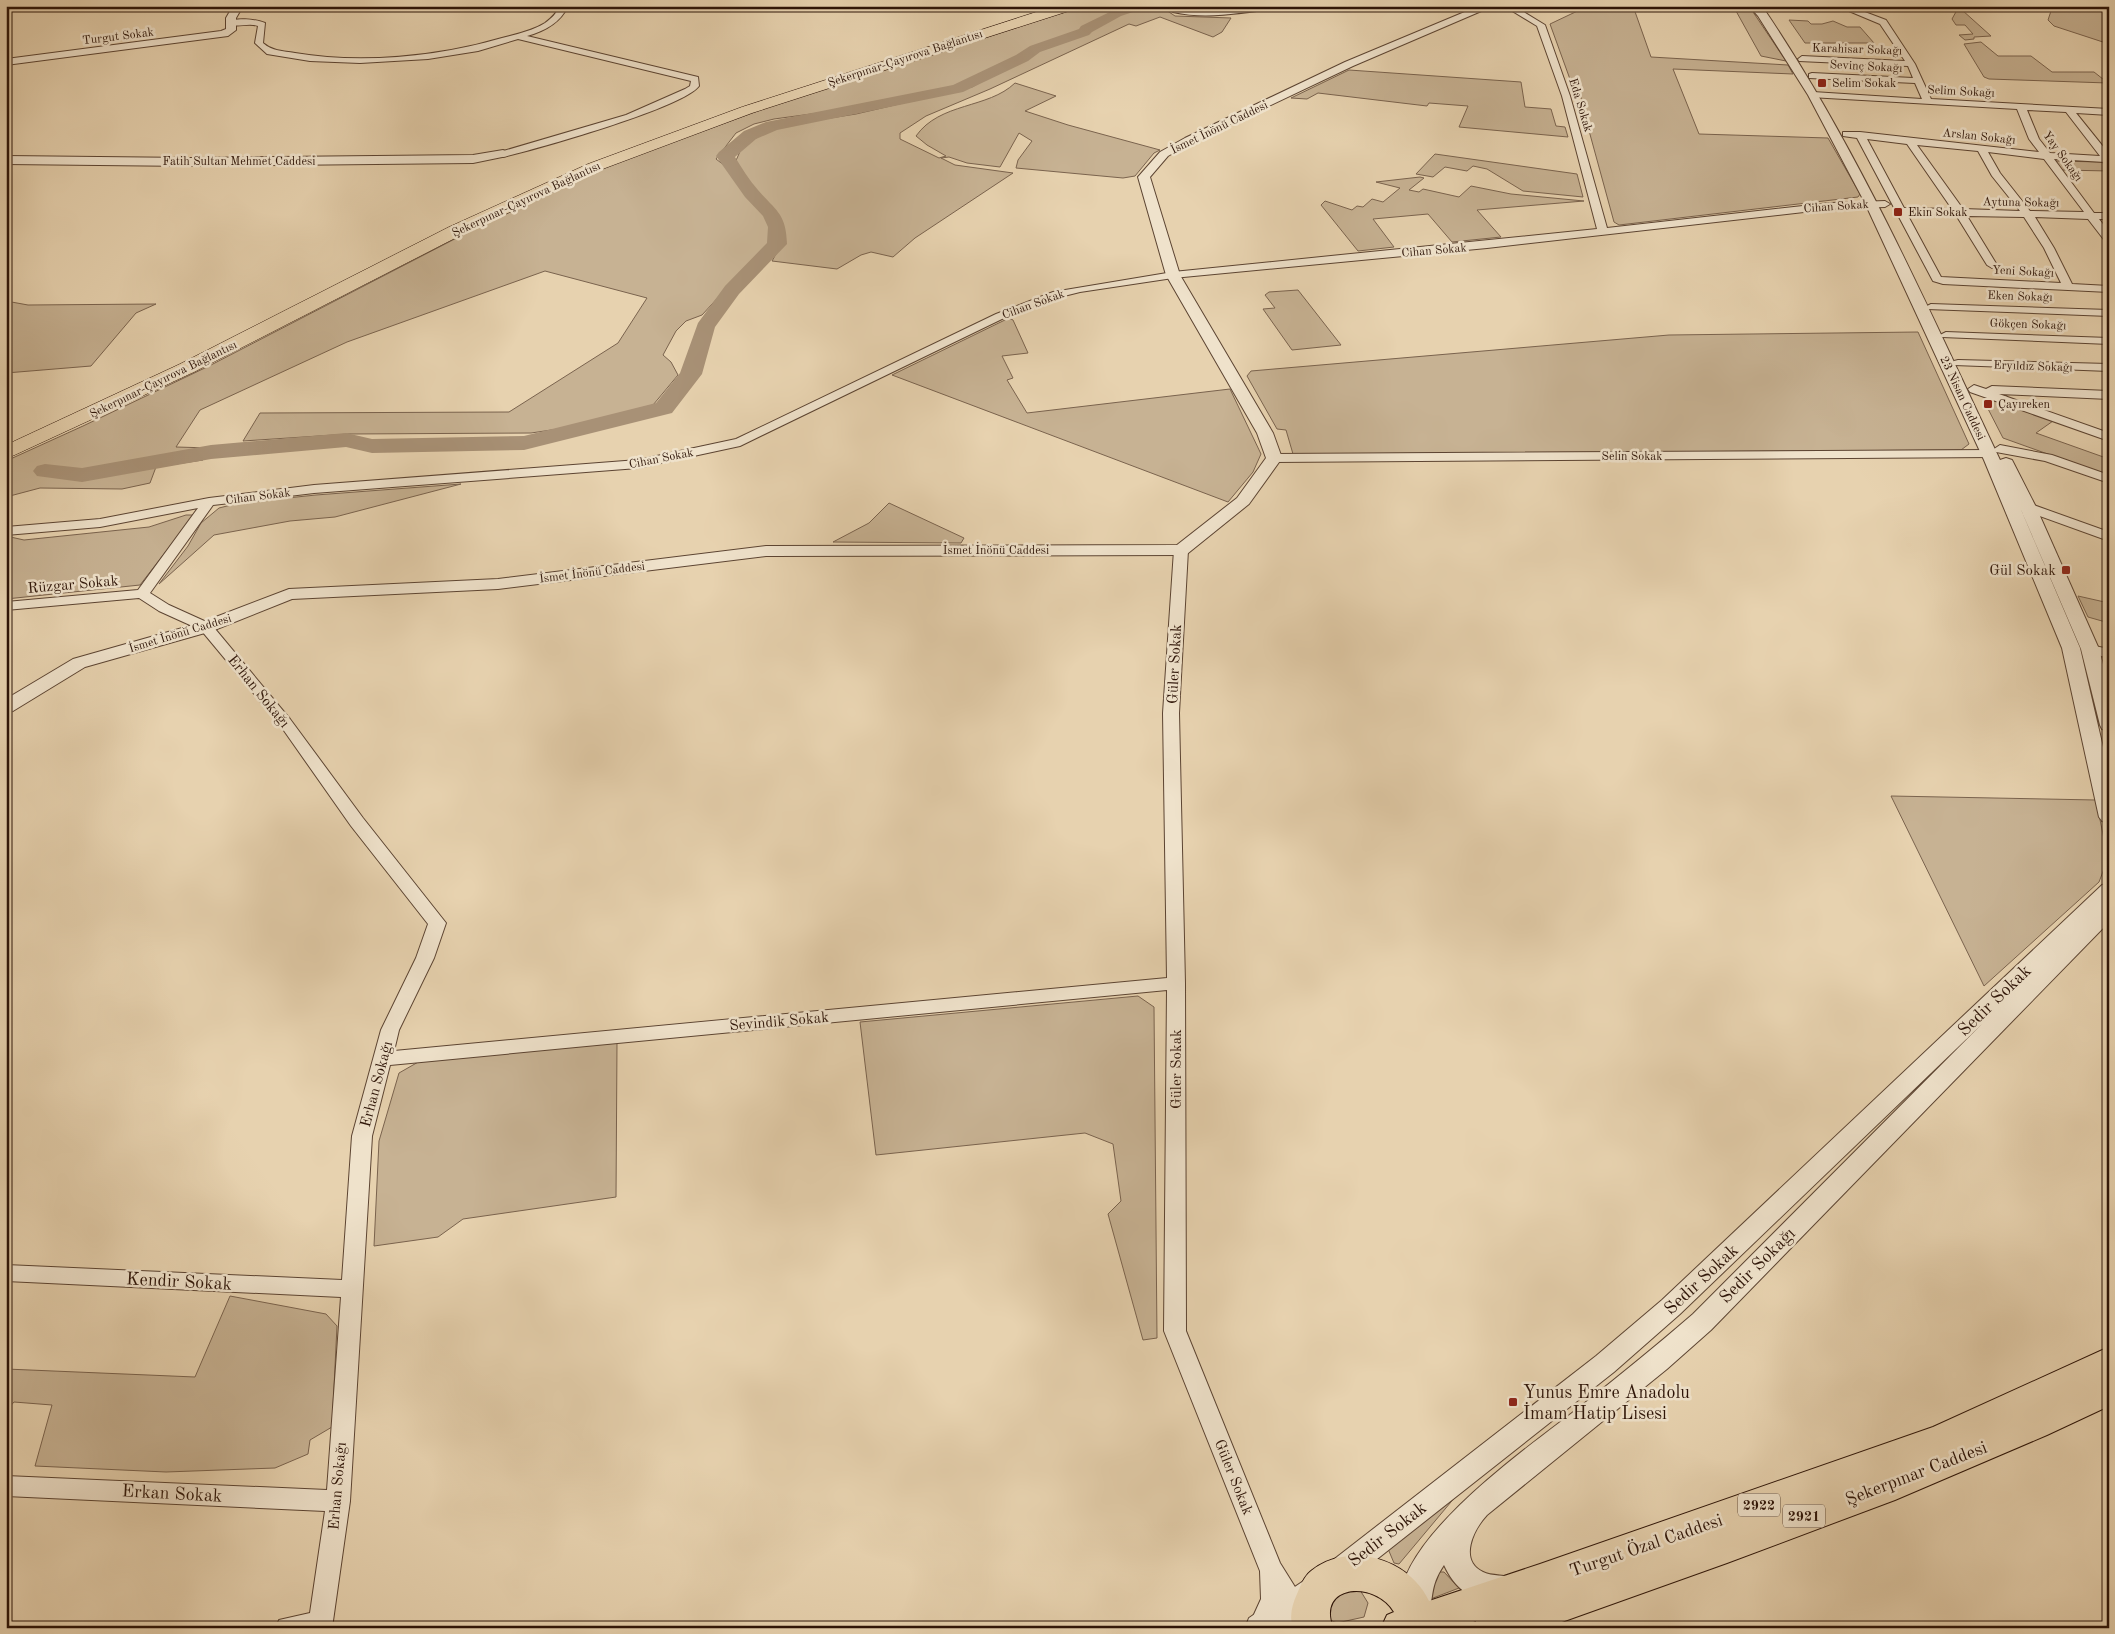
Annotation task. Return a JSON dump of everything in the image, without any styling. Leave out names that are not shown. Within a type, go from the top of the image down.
[{"type":"highway","name":"Şekerpınar-Çayırova Bağlantısı","points":[[6,453],[187,368],[455,231],[568,178],[667,138],[747,110],[1070,6]]},
{"type":"highway","name":"Şekerpınar-Çayırova Bağlantısı","points":[[6,440],[208,346],[442,226],[573,164],[688,119],[1032,7]]},
{"type":"main road","name":"Turgut Özal Caddesi","points":[[1411,1615],[1454,1611],[1945,1438],[2004,1412],[2109,1361]]},
{"type":"main road","name":"Şekerpınar Caddesi","points":[[1493,1628],[1782,1525],[1945,1464],[2052,1417],[2109,1389]]},
{"type":"main road","points":[[1305,1620],[1315,1594],[1325,1583],[1344,1574],[1365,1573],[1380,1577],[1393,1584],[1411,1615]]},
{"type":"street","points":[[238,6],[233,11],[230,26],[255,22],[262,25],[259,43],[267,50],[310,58],[360,60],[428,56],[478,48],[518,37],[547,25],[559,16],[564,6]]},
{"type":"street","points":[[1180,9],[1215,12],[1279,6]]},
{"type":"street","points":[[1321,6],[1327,6]]},
{"type":"street","name":"İsmet İnönü Caddesi","points":[[1274,458],[1265,433],[1173,275],[1144,177],[1164,154],[1189,140],[1349,64],[1488,6]]},
{"type":"street","name":"Eda Sokak","points":[[1508,6],[1541,24],[1566,96],[1602,231]]},
{"type":"street","name":"23 Nisan Caddesi","points":[[1754,6],[1762,14],[1818,96],[1878,204],[1972,388],[1994,452],[2071,648],[2109,817]]},
{"type":"street","name":"23 Nisan Caddesi","points":[[1767,6],[1773,12],[1812,76],[1818,96],[1853,134],[1878,204],[1994,452],[2028,507],[2090,649],[2109,724]]},
{"type":"street","points":[[1842,6],[1883,22],[1911,64],[1928,102]]},
{"type":"street","name":"Turgut Sokak","points":[[6,62],[214,31],[230,26]]},
{"type":"street","name":"Turgut Sokak","points":[[6,58],[214,31]]},
{"type":"street","points":[[503,154],[629,117],[693,89],[696,83],[695,80],[518,37]]},
{"type":"street","name":"Karahisar Sokağı","points":[[1802,59],[1911,64]]},
{"type":"street","name":"Sevinç Sokağı","points":[[1812,76],[1918,81]]},
{"type":"street","name":"Selim Sokağı","points":[[1818,96],[2109,112]]},
{"type":"street","name":"Yay Sokağı","points":[[2021,107],[2034,139],[2109,239]]},
{"type":"street","points":[[2070,111],[2108,160]]},
{"type":"street","points":[[1853,134],[1902,211],[1937,279]]},
{"type":"street","name":"Arslan Sokağı","points":[[1853,134],[2046,156],[2108,160]]},
{"type":"street","points":[[1910,141],[1960,213],[1992,265]]},
{"type":"street","points":[[1982,149],[1987,162],[2028,214],[2056,259],[2068,287]]},
{"type":"street","name":"Fatih Sultan Mehmet Caddesi","points":[[6,160],[192,162],[473,159],[503,154]]},
{"type":"street","name":"Cihan Sokak","points":[[6,531],[100,523],[209,502],[314,489],[638,464],[740,442],[1000,316],[1053,295],[1080,289],[1173,275],[1487,245],[1830,206],[1878,204]]},
{"type":"street","name":"Aytuna Sokağı","points":[[1902,211],[2109,216]]},
{"type":"street","name":"Yeni Sokağı","points":[[1937,279],[1943,281],[2109,288]]},
{"type":"street","points":[[2011,284],[2027,310]]},
{"type":"street","name":"Eken Sokağı","points":[[1931,307],[2109,313]]},
{"type":"street","name":"Gökçen Sokağı","points":[[1946,335],[2109,341]]},
{"type":"street","name":"Eryıldız Sokağı","points":[[1958,363],[2109,368]]},
{"type":"street","points":[[1972,388],[2109,396]]},
{"type":"street","points":[[1972,388],[2109,437]]},
{"type":"street","points":[[2095,395],[2109,400]]},
{"type":"street","name":"Selin Sokak","points":[[1274,458],[1994,452],[2048,458],[2109,479]]},
{"type":"street","points":[[1181,550],[1243,501],[1274,458]]},
{"type":"street","name":"Cihan Sokak","points":[[142,594],[209,502]]},
{"type":"street","points":[[2028,507],[2109,537]]},
{"type":"street","name":"İsmet İnönü Caddesi","points":[[6,707],[79,663],[206,627],[289,594],[498,584],[766,551],[1181,550]]},
{"type":"street","name":"Güler Sokak","points":[[1181,550],[1171,713],[1176,984],[1175,1331],[1271,1569]]},
{"type":"street","points":[[142,594],[164,608],[206,627]]},
{"type":"street","name":"Rüzgar Sokak","points":[[6,606],[142,594]]},
{"type":"street","name":"Erhan Sokağı","points":[[206,627],[285,722],[357,822],[437,923],[425,958],[390,1030],[362,1136],[338,1501],[320,1625]]},
{"type":"street","points":[[2090,649],[2109,654]]},
{"type":"street","name":"Sedir Sokak","points":[[1325,1583],[1605,1364],[1672,1308],[2109,890]]},
{"type":"street","name":"Sedir Sokağı","points":[[1411,1615],[1421,1576],[1454,1530],[1477,1506],[1658,1361],[1702,1322],[2109,909]]},
{"type":"street","name":"Sevindik Sokak","points":[[383,1058],[1176,984]]},
{"type":"street","name":"Kendir Sokak","points":[[6,1273],[351,1289]]},
{"type":"street","name":"Erkan Sokak","points":[[6,1486],[338,1501]]},
{"type":"street","points":[[1477,1506],[1458,1536],[1454,1549],[1454,1560],[1460,1572],[1469,1580],[1484,1587],[1500,1589],[1540,1582]]},
{"type":"street","points":[[1271,1569],[1290,1583],[1306,1586],[1325,1583]]},
{"type":"street","points":[[1259,1628],[1305,1620],[1271,1569]]},
{"type":"street","points":[[1259,1628],[1272,1607],[1274,1592],[1271,1569]]},
{"type":"street","points":[[288,1628],[320,1625]]},
{"type":"shaded area","points":[[1084,6],[1134,6],[1112,13],[1079,32],[1033,48],[1010,62],[957,87],[848,109],[774,119],[754,124],[736,133],[716,159],[729,169],[767,216],[772,229],[771,245],[734,280],[702,315],[686,321],[676,331],[663,355],[671,362],[678,375],[653,405],[558,429],[531,433],[349,434],[243,441],[260,413],[509,412],[618,343],[647,298],[545,271],[347,342],[200,410],[176,447],[211,448],[203,460],[156,467],[150,483],[122,489],[40,488],[6,497],[6,461],[209,366],[476,228],[570,182],[634,156],[769,107]]},
{"type":"shaded area","points":[[1144,6],[1160,6],[1175,16],[1231,18],[1222,32],[1213,37],[1160,17],[1136,26],[1129,24],[990,89],[926,116],[900,133],[900,139],[939,158],[946,156],[916,136],[926,125],[938,117],[992,97],[1015,83],[1056,96],[1025,111],[1068,125],[1160,150],[1154,153],[1135,176],[1123,178],[1016,168],[1018,160],[1032,141],[1019,133],[1000,167],[967,163],[949,157],[941,158],[955,165],[1013,173],[915,238],[893,257],[871,252],[861,255],[837,269],[772,261],[784,240],[777,212],[756,195],[734,165],[742,147],[767,131],[805,122],[856,114],[972,87],[1036,52],[1087,33],[1114,17]]},
{"type":"shaded area","points":[[1588,6],[1633,6],[1651,57],[1788,65],[1793,74],[1673,69],[1699,134],[1828,138],[1860,194],[1858,197],[1619,225],[1614,222],[1588,127],[1590,125],[1580,95],[1575,93],[1550,24]]},
{"type":"shaded area","points":[[1730,6],[1747,6],[1751,9],[1786,61],[1761,56],[1736,11]]},
{"type":"shaded area","points":[[2061,6],[2109,6],[2109,44],[2054,26],[2048,20],[2051,11]]},
{"type":"shaded area","points":[[1957,10],[1962,10],[1991,36],[1974,37],[1974,39],[1965,40],[1959,35],[1973,34],[1965,25],[1956,25],[1952,19]]},
{"type":"shaded area","points":[[1789,20],[1808,21],[1811,24],[1833,21],[1847,27],[1860,27],[1874,43],[1805,43]]},
{"type":"shaded area","points":[[1981,42],[1998,56],[2031,56],[2052,72],[2094,72],[2108,83],[1989,79],[1984,77],[1964,44]]},
{"type":"shaded area","points":[[1349,70],[1521,82],[1525,107],[1551,109],[1556,126],[1565,127],[1568,137],[1459,127],[1468,106],[1429,103],[1427,106],[1318,93],[1307,99],[1291,98]]},
{"type":"shaded area","points":[[1435,154],[1577,174],[1583,197],[1523,191],[1487,169],[1473,166],[1467,171],[1445,167],[1433,177],[1416,174]]},
{"type":"shaded area","points":[[2055,161],[2102,162],[2109,171],[2062,170]]},
{"type":"shaded area","points":[[1424,178],[1409,190],[1419,192],[1423,189],[1459,197],[1471,186],[1511,194],[1584,201],[1477,210],[1501,237],[1452,242],[1428,214],[1373,219],[1394,247],[1358,251],[1321,205],[1325,201],[1352,210],[1357,206],[1363,207],[1372,199],[1383,202],[1400,188],[1376,182]]},
{"type":"shaded area","points":[[1298,290],[1341,345],[1292,350],[1263,309],[1275,308],[1265,295],[1269,292]]},
{"type":"shaded area","points":[[6,301],[28,305],[156,304],[136,313],[91,366],[6,373]]},
{"type":"shaded area","points":[[1009,318],[1013,320],[1028,353],[1002,356],[1013,378],[1007,380],[1027,413],[1230,389],[1261,454],[1253,472],[1228,502],[892,375]]},
{"type":"shaded area","points":[[1918,332],[1969,444],[1961,450],[1293,454],[1286,430],[1277,429],[1247,376],[1251,371],[1669,335]]},
{"type":"shaded area","points":[[1989,399],[2053,421],[2036,433],[2109,459],[2109,476],[2003,438],[1985,403]]},
{"type":"shaded area","points":[[461,484],[335,517],[290,521],[214,535],[159,584],[188,546],[201,523],[219,508],[239,503],[316,495]]},
{"type":"shaded area","points":[[889,503],[964,538],[961,543],[833,542],[869,523]]},
{"type":"shaded area","points":[[186,515],[194,515],[140,585],[6,599],[6,536],[24,540],[149,527]]},
{"type":"shaded area","points":[[2078,596],[2109,603],[2109,623],[2088,617]]},
{"type":"shaded area","points":[[1891,796],[2096,800],[2107,861],[2099,882],[1984,986]]},
{"type":"shaded area","points":[[1138,996],[1154,1007],[1157,1338],[1143,1340],[1108,1214],[1121,1201],[1113,1144],[1085,1133],[876,1155],[860,1022]]},
{"type":"shaded area","points":[[617,1043],[616,1197],[463,1219],[438,1237],[374,1246],[379,1141],[399,1073],[420,1061]]},
{"type":"shaded area","points":[[230,1296],[326,1314],[337,1326],[332,1427],[310,1440],[308,1454],[275,1468],[166,1472],[35,1466],[52,1405],[14,1402],[6,1411],[6,1369],[195,1377]]},
{"type":"shaded area","points":[[1456,1496],[1399,1564],[1394,1563],[1386,1544]]},
{"type":"shaded area","points":[[1438,1572],[1444,1572],[1459,1588],[1428,1600]]},
{"type":"shaded area","points":[[1360,1590],[1368,1603],[1364,1617],[1337,1623],[1330,1620],[1322,1595]]},
{"type":"waterway","points":[[45,471],[82,475],[211,452],[346,440],[372,446],[524,443],[664,408],[691,374],[705,327],[732,290],[777,244],[777,227],[771,214],[751,193],[725,156],[750,135],[772,126],[957,89],[1022,58],[1035,49],[1084,32],[1086,29],[1116,13],[1137,6]]},
{"type":"place","name":"Selim Sokak","points":[[1822,83]]},
{"type":"place","name":"Ekin Sokak","points":[[1898,212]]},
{"type":"place","name":"Çayıreken","points":[[1988,404]]},
{"type":"place","name":"Gül Sokak","points":[[2066,570]]},
{"type":"place","name":"Yunus Emre Anadolu İmam Hatip Lisesi","points":[[1513,1402]]}]
